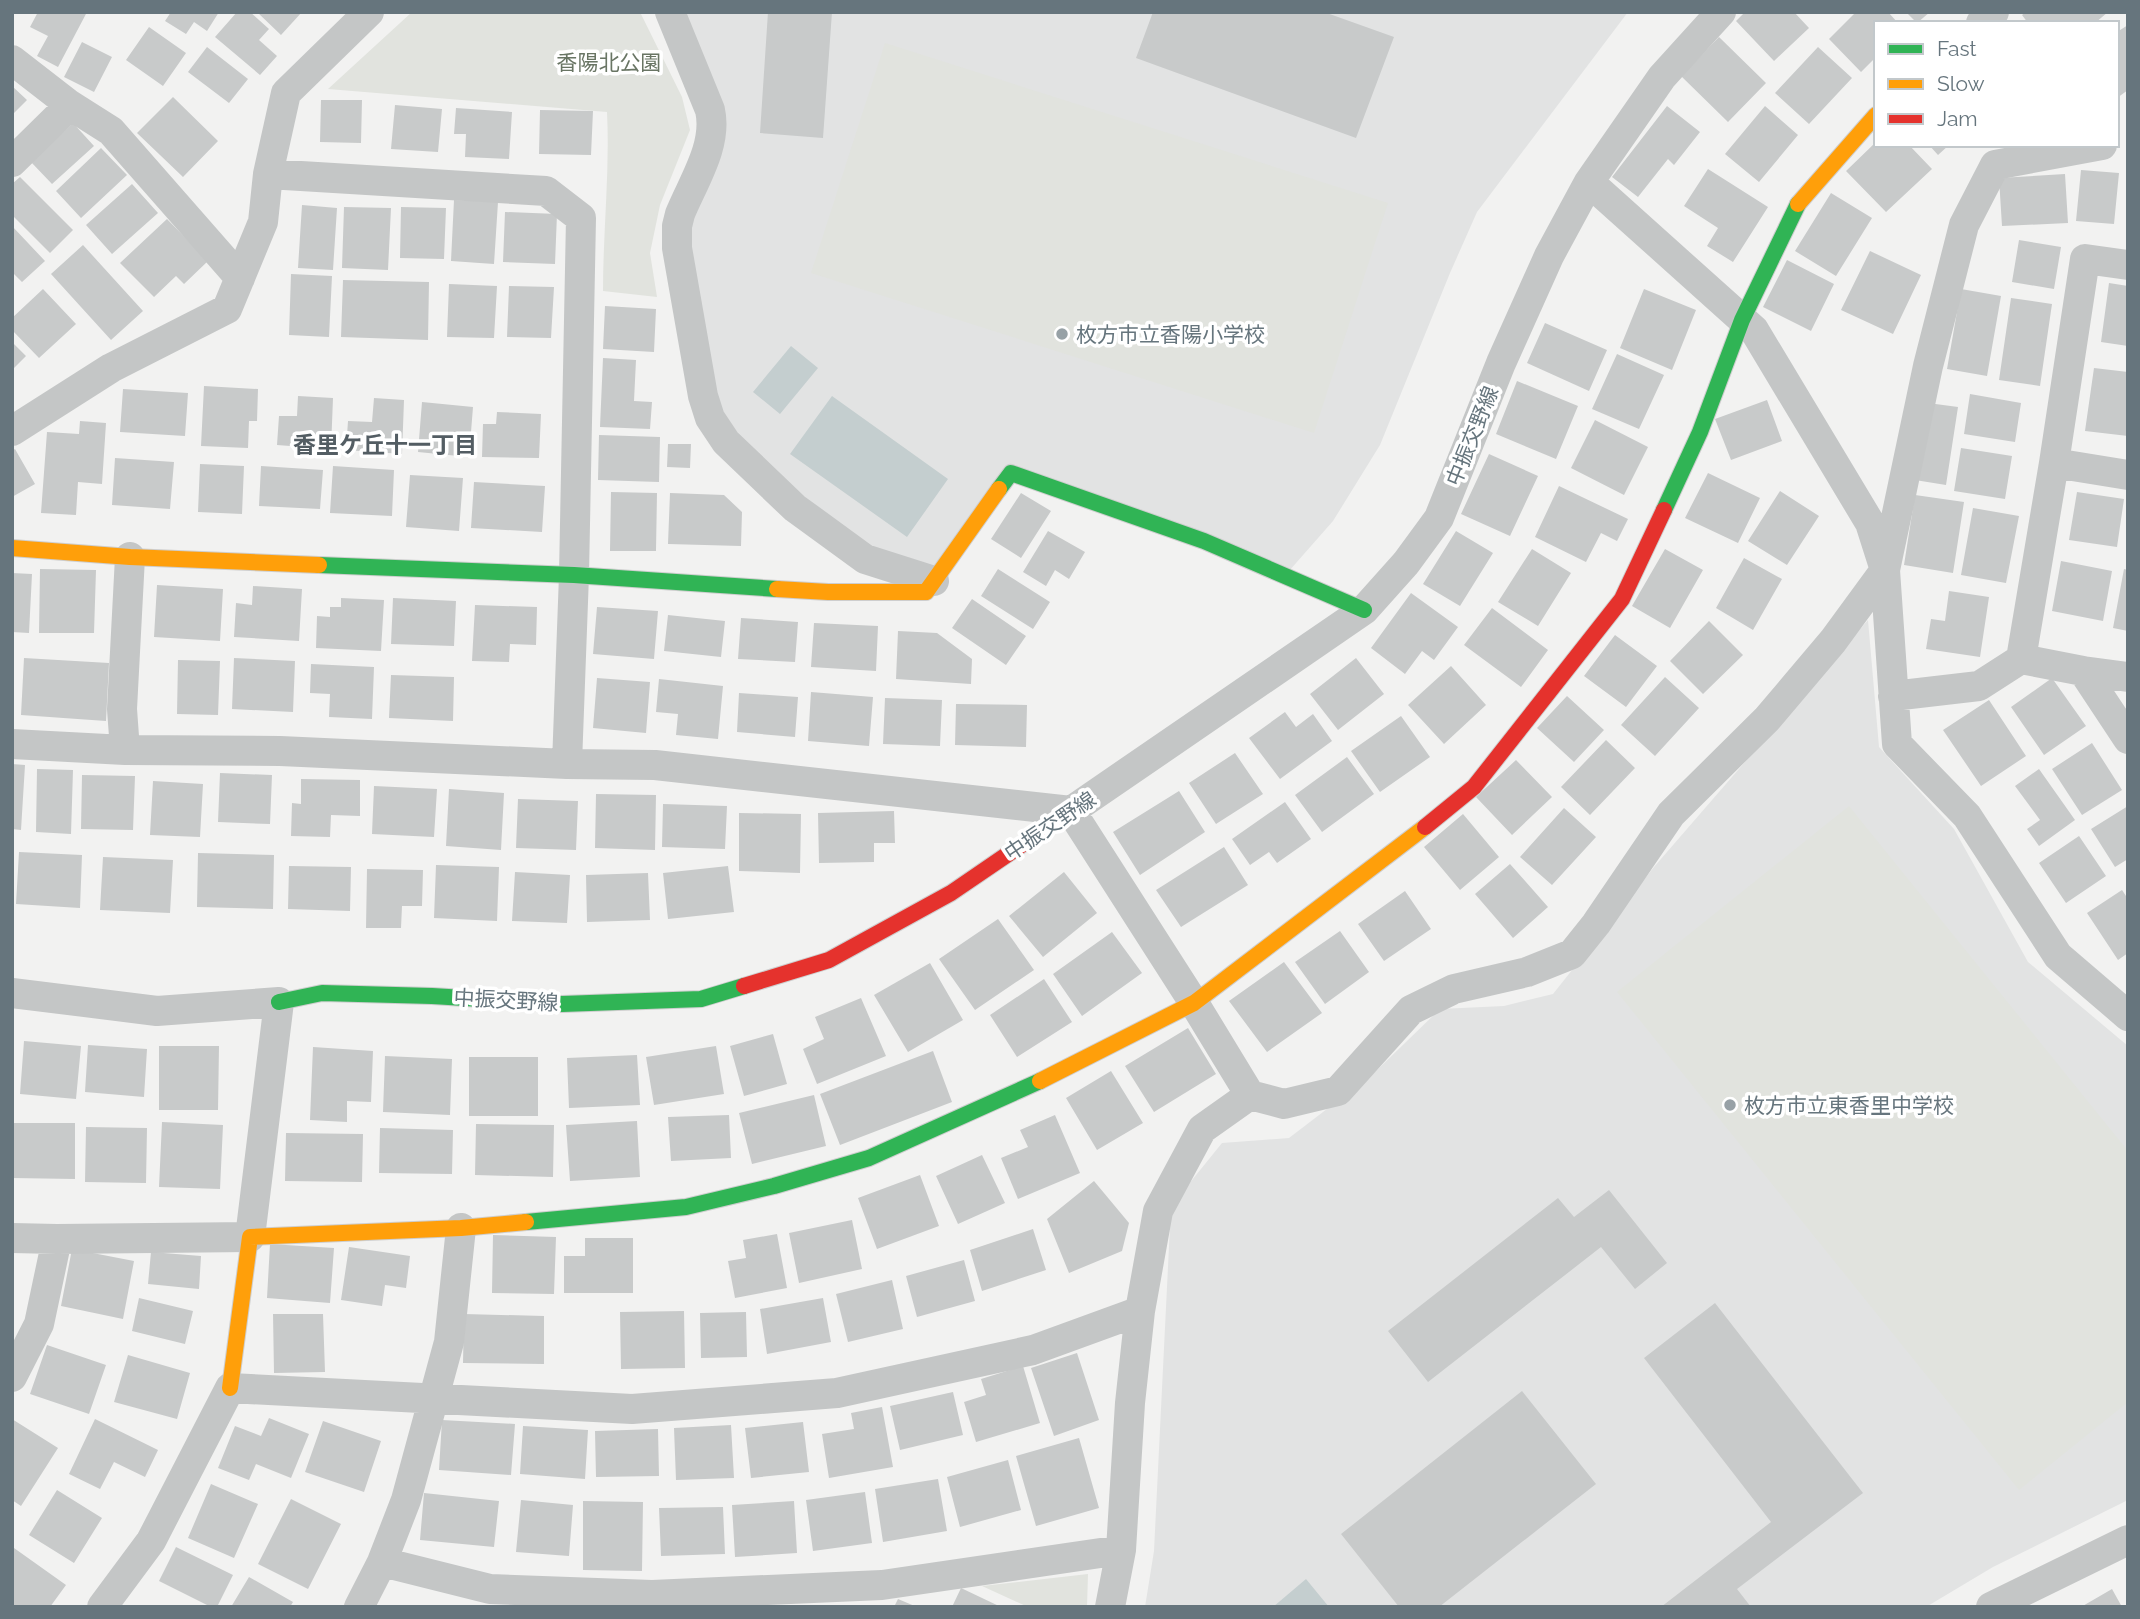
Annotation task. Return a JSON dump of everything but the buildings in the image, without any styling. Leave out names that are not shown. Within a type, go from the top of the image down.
[{"type":"street","points":[[12,431],[111,368],[227,309],[262,222],[268,174],[286,93],[369,12]]},
{"type":"street","points":[[670,12],[713,122],[710,143],[677,226],[679,262],[703,396],[710,418],[726,442],[795,508],[855,552],[866,559],[934,581]]},
{"type":"street","name":"中振交野線","points":[[12,993],[157,1012],[279,1002],[322,993],[562,1004],[701,999],[829,960],[951,893],[1364,610],[1406,563],[1439,518],[1506,351],[1549,256],[1589,182],[1662,77],[1721,12]]},
{"type":"street","points":[[12,60],[70,105],[111,131],[240,278]]},
{"type":"street","points":[[12,162],[70,105]]},
{"type":"street","points":[[12,1238],[250,1237],[461,1228],[686,1207],[774,1186],[869,1158],[1019,1091],[1194,1003],[1401,846],[1474,787],[1622,599],[1700,432],[1742,320],[1799,201],[1874,117]]},
{"type":"street","points":[[12,744],[125,750],[280,751],[567,764],[655,765],[1071,811],[1250,1095],[1284,1104],[1338,1091],[1412,1010],[1454,989],[1527,972],[1572,954],[1596,924],[1671,814],[1767,719],[1833,641],[1885,570],[1928,366],[1964,225],[1995,165],[2091,147]]},
{"type":"street","points":[[268,174],[546,191],[581,218],[574,575],[567,764]]},
{"type":"street","points":[[1589,182],[1754,330],[1870,523],[1885,570],[1897,744],[1967,816],[2058,956],[2128,1016]]},
{"type":"street","points":[[2021,659],[2085,259],[2128,265]]},
{"type":"street","points":[[2054,463],[2128,475]]},
{"type":"street","points":[[12,548],[130,557],[574,575],[828,592],[926,592],[1011,473],[1204,541],[1364,610]]},
{"type":"street","points":[[125,750],[122,709],[130,557]]},
{"type":"street","points":[[1893,696],[1979,686],[2021,659],[2128,677]]},
{"type":"street","points":[[2083,671],[2128,739]]},
{"type":"street","points":[[102,1607],[151,1541],[230,1388],[279,1002]]},
{"type":"street","points":[[1110,1607],[1121,1550],[1130,1403],[1140,1311],[1158,1211],[1202,1129],[1250,1095]]},
{"type":"street","points":[[359,1607],[382,1562],[406,1500],[449,1342],[461,1228]]},
{"type":"street","points":[[12,1377],[39,1324],[57,1239]]},
{"type":"street","points":[[230,1388],[632,1409],[837,1393],[1033,1350],[1140,1311]]},
{"type":"street","points":[[1991,1607],[2128,1540]]},
{"type":"street","points":[[382,1562],[490,1589],[563,1599],[652,1595],[818,1597],[1121,1550]]},
{"type":"shaded area","name":"枚方市立香陽小学校","points":[[676,12],[1628,12],[1477,212],[1380,445],[1333,521],[1289,571],[1009,466],[931,574],[868,554],[715,416],[683,248],[716,144]]},
{"type":"shaded area","points":[[791,346],[818,368],[780,414],[753,392]]},
{"type":"shaded area","points":[[832,396],[948,479],[907,537],[790,454]]},
{"type":"shaded area","name":"枚方市立東香里中学校","points":[[1868,620],[1879,747],[1954,829],[2028,962],[2128,1046],[2128,1500],[1993,1567],[1926,1607],[1145,1607],[1154,1551],[1171,1206],[1222,1143],[1289,1138],[1374,1073],[1440,1009],[1504,1006],[1553,994],[1654,867]]},
{"type":"shaded area","points":[[1306,1579],[1329,1607],[1273,1607]]},
{"type":"green space","name":"香陽北公園","points":[[412,12],[640,12],[682,97],[690,130],[660,205],[650,253],[657,297],[603,291],[607,112],[328,89]]},
{"type":"green space","points":[[885,43],[1388,203],[1314,433],[811,273]]},
{"type":"green space","points":[[1849,806],[2128,1151],[2128,1402],[2019,1490],[1617,992]]},
{"type":"green space","points":[[1088,1574],[1087,1607],[1028,1607],[982,1586]]},
{"type":"traffic: fast","points":[[1664,510],[1700,432],[1742,320],[1798,204]]},
{"type":"traffic: fast","points":[[999,489],[1011,473],[1204,541],[1364,610]]},
{"type":"traffic: fast","points":[[319,565],[574,575],[777,589]]},
{"type":"traffic: fast","points":[[279,1002],[322,993],[562,1004],[701,999],[744,986]]},
{"type":"traffic: fast","points":[[526,1222],[686,1207],[774,1186],[869,1158],[1040,1081]]},
{"type":"traffic: slow","points":[[1798,204],[1874,117]]},
{"type":"traffic: slow","points":[[777,589],[926,592],[999,489]]},
{"type":"traffic: slow","points":[[12,548],[130,557],[319,565]]},
{"type":"traffic: slow","points":[[1040,1081],[1194,1003],[1425,827]]},
{"type":"traffic: slow","points":[[230,1388],[250,1237],[461,1228],[526,1222]]},
{"type":"traffic: jam","points":[[1425,827],[1474,787],[1622,599],[1664,510]]},
{"type":"traffic: jam","points":[[744,986],[829,960],[951,893],[1071,811]]},
{"type":"place","name":"枚方市立香陽小学校","points":[[1062,334]]},
{"type":"place","name":"枚方市立東香里中学校","points":[[1730,1105]]},
{"type":"district","name":"香里ケ丘十一丁目","points":[[385,444]]}]
